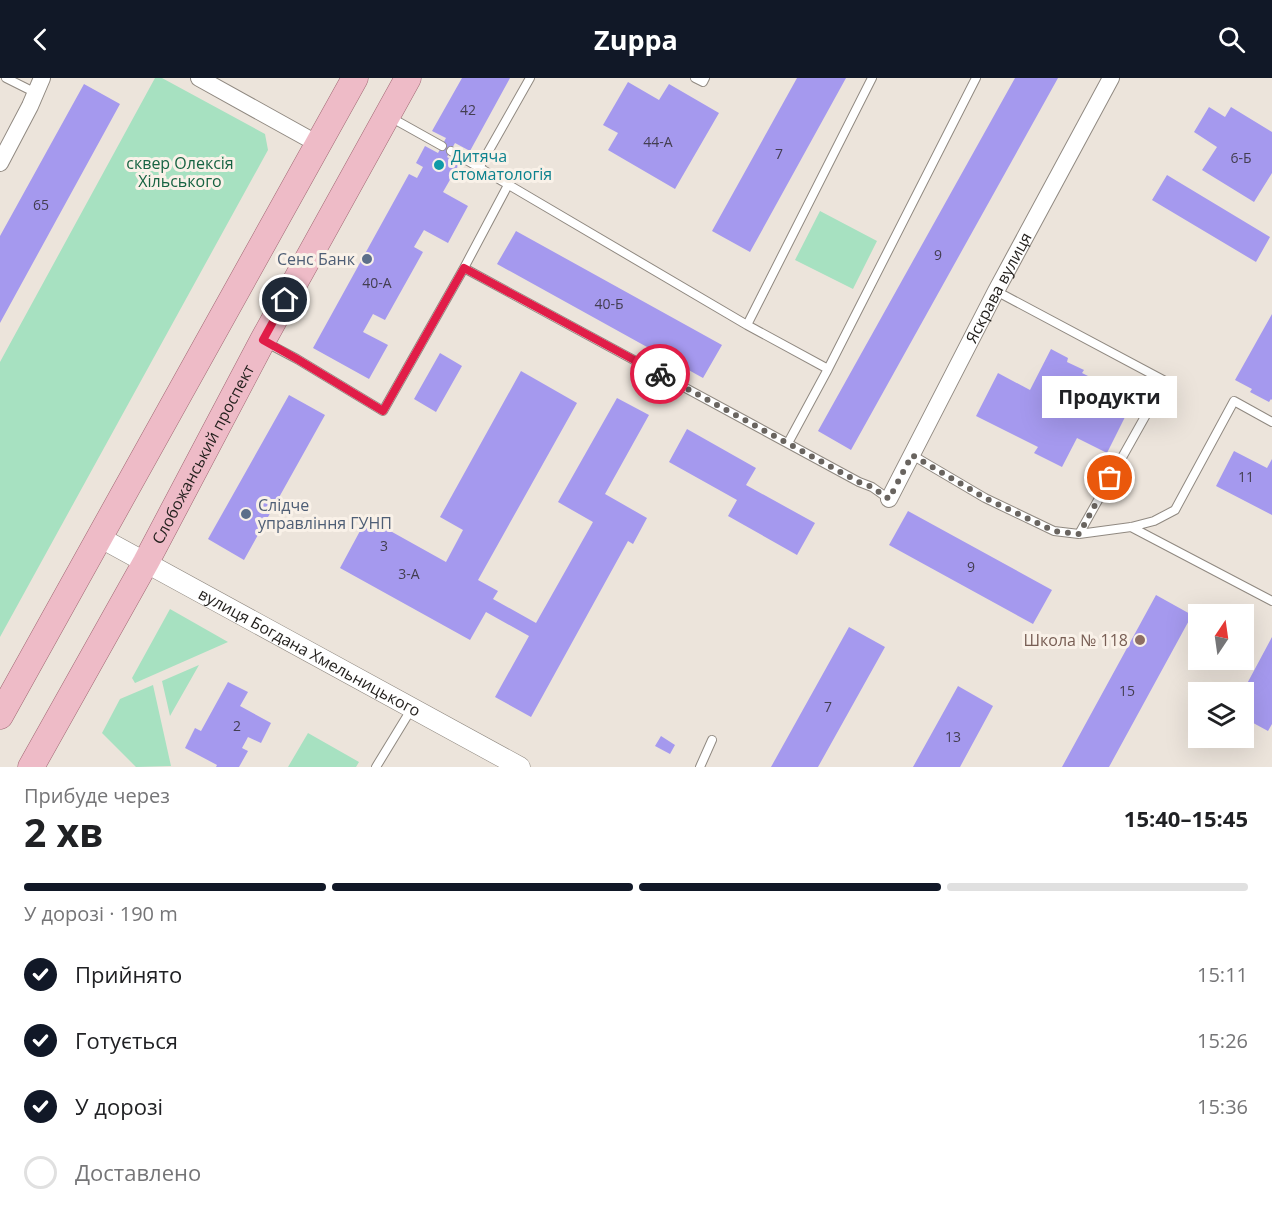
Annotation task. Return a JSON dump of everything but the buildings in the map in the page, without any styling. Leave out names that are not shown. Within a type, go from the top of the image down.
[{"type":"main road","points":[[0,716],[355,78]]},
{"type":"main road","name":"Слобожанський проспект","points":[[30,767],[146,562],[263,340],[408,78]]},
{"type":"street","points":[[199,78],[318,144]]},
{"type":"street","name":"Яскрава вулиця","points":[[889,499],[996,291],[1111,78]]},
{"type":"street","points":[[0,163],[39,86]]},
{"type":"street","name":"вулиця Богдана Хмельницького","points":[[99,537],[520,767]]},
{"type":"lane","points":[[6,78],[39,86]]},
{"type":"lane","points":[[479,168],[530,78]]},
{"type":"lane","points":[[695,78],[703,82],[705,78]]},
{"type":"lane","points":[[747,325],[872,78]]},
{"type":"lane","points":[[788,443],[976,78]]},
{"type":"lane","points":[[387,116],[442,146]]},
{"type":"lane","points":[[451,151],[747,325],[828,369]]},
{"type":"lane","points":[[263,340],[383,411],[508,185]]},
{"type":"lane","points":[[464,268],[872,487],[889,499]]},
{"type":"lane","points":[[996,291],[1165,381],[1079,534]]},
{"type":"lane","points":[[912,455],[985,498],[1054,531],[1079,534],[1131,527],[1154,521],[1174,510],[1234,401],[1272,422]]},
{"type":"lane","points":[[1131,527],[1272,601]]},
{"type":"lane","points":[[376,767],[412,707]]},
{"type":"lane","points":[[700,767],[712,740]]},
{"type":"green space","name":"сквер Олексія Хільського","points":[[155,78],[162,78],[265,134],[268,150],[0,637],[0,362]]},
{"type":"green space","points":[[820,211],[877,241],[853,289],[795,260]]},
{"type":"green space","points":[[170,609],[228,642],[135,683],[132,678]]},
{"type":"green space","points":[[199,665],[170,716],[162,681]]},
{"type":"green space","points":[[153,685],[171,766],[136,767],[102,733],[120,699]]},
{"type":"green space","points":[[308,733],[359,762],[356,767],[288,767]]},
{"type":"way so far","points":[[660,374],[872,487],[889,499],[912,455],[985,498],[1054,531],[1079,534],[1110,478]]},
{"type":"place","name":"Дитяча стоматологія","points":[[439,165]]},
{"type":"place","name":"Сенс Банк","points":[[367,259]]},
{"type":"place","name":"Продукти","points":[[1110,478]]},
{"type":"place","name":"Слідче управління ГУНП","points":[[246,514]]},
{"type":"place","name":"Школа № 118","points":[[1140,640]]},
{"type":"route","points":[[285,300],[263,340],[383,411],[464,268],[660,374]]}]
